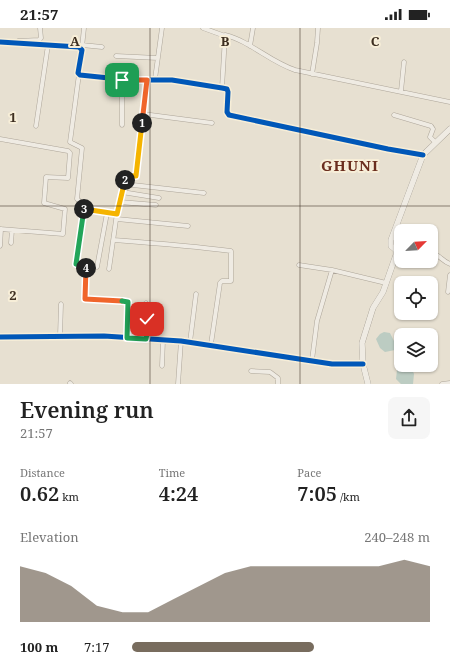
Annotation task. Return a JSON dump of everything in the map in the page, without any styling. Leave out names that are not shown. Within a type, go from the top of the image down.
[{"type":"street","points":[[0,41],[39,40],[40,28]]},
{"type":"street","points":[[84,28],[70,142],[82,148],[77,199],[82,203],[83,210],[76,264],[86,267],[84,298],[86,300],[127,301],[127,338]]},
{"type":"street","points":[[155,79],[162,28]]},
{"type":"street","points":[[203,28],[214,29],[225,35],[234,37],[289,68],[450,102]]},
{"type":"street","points":[[250,46],[253,28]]},
{"type":"street","points":[[312,74],[318,28]]},
{"type":"street","points":[[222,88],[225,35]]},
{"type":"street","points":[[0,41],[102,47]]},
{"type":"street","points":[[36,126],[48,45]]},
{"type":"street","points":[[116,56],[158,58]]},
{"type":"street","points":[[401,91],[404,62]]},
{"type":"street","points":[[78,74],[122,80],[155,79],[189,82],[227,89],[227,112],[229,115],[423,155]]},
{"type":"street","points":[[122,80],[122,125]]},
{"type":"street","points":[[109,269],[117,214],[126,176],[136,176],[147,80]]},
{"type":"street","points":[[143,114],[212,123]]},
{"type":"street","points":[[394,115],[431,126],[433,129],[430,137],[435,142]]},
{"type":"street","points":[[397,224],[423,155],[435,142],[449,132]]},
{"type":"street","points":[[0,139],[68,151],[70,153],[68,178],[46,177],[44,203],[65,209],[63,234],[1,229],[0,246]]},
{"type":"street","points":[[124,184],[204,193]]},
{"type":"street","points":[[122,192],[159,198]]},
{"type":"street","points":[[120,202],[156,205]]},
{"type":"street","points":[[83,210],[117,214]]},
{"type":"street","points":[[97,267],[107,213]]},
{"type":"street","points":[[117,219],[188,226]]},
{"type":"street","points":[[11,243],[12,230]]},
{"type":"street","points":[[394,232],[391,240],[391,246],[394,248]]},
{"type":"street","points":[[114,240],[198,246],[216,251],[231,251],[231,281],[222,281],[220,283],[211,344]]},
{"type":"street","points":[[438,256],[444,262],[450,264]]},
{"type":"street","points":[[368,384],[363,364],[362,343],[373,308],[383,292],[394,262]]},
{"type":"street","points":[[299,265],[332,270],[386,283]]},
{"type":"street","points":[[312,360],[318,321],[332,270]]},
{"type":"street","points":[[448,292],[450,275]]},
{"type":"street","points":[[190,342],[196,294]]},
{"type":"street","points":[[146,303],[148,321],[146,339]]},
{"type":"street","points":[[60,336],[61,304]]},
{"type":"street","points":[[0,337],[104,336],[181,341],[211,344],[332,364],[363,364]]},
{"type":"street","points":[[162,366],[163,340]]},
{"type":"street","points":[[178,384],[181,341]]},
{"type":"street","points":[[251,371],[274,374],[278,378],[278,384]]},
{"type":"street","points":[[442,384],[450,383]]},
{"type":"shaded area","points":[[384,332],[390,333],[394,341],[394,350],[385,352],[380,348],[376,339]]},
{"type":"shaded area","points":[[397,372],[413,372],[414,374],[413,384],[401,384],[396,379]]},
{"type":"cycle path","points":[[0,42],[79,47],[82,50],[78,73],[80,75],[128,80],[172,80],[227,89],[227,112],[229,115],[423,155]]},
{"type":"cycle path","points":[[0,337],[104,336],[181,341],[332,364],[363,364]]},
{"type":"district","name":"GHUNI","points":[[350,165]]},
{"type":"route","points":[[122,80],[147,80],[136,176],[126,176],[117,214],[83,210],[76,264],[77,266],[86,267],[85,299],[127,301],[127,338],[146,339],[147,319]]}]
